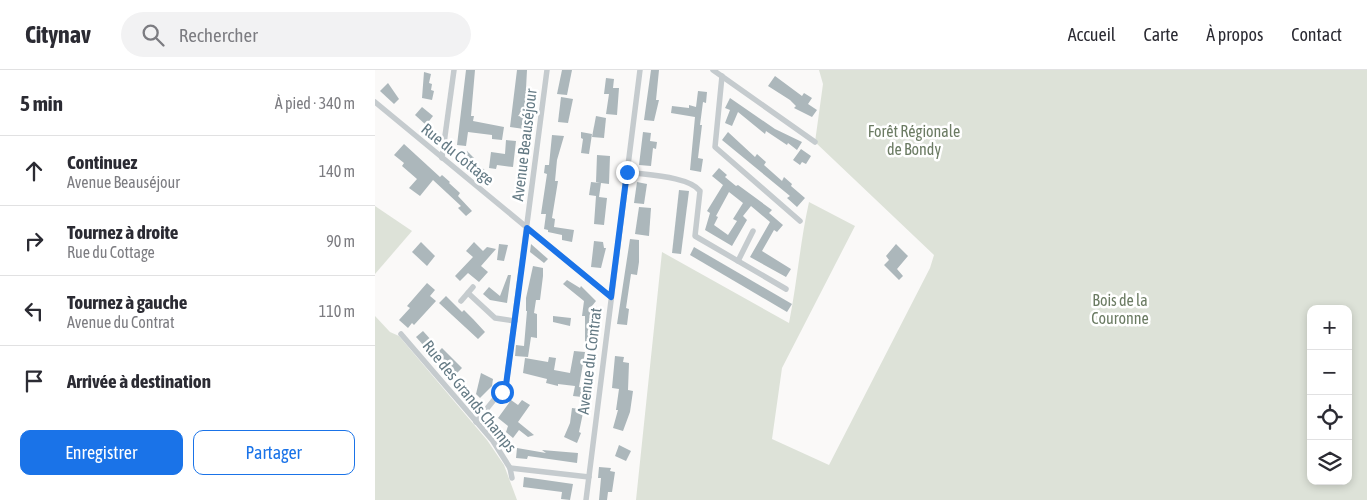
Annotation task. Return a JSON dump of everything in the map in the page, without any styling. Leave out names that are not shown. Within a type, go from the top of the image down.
[{"type":"street","points":[[442,158],[454,70]]},
{"type":"street","name":"Avenue Beauséjour","points":[[476,422],[506,385],[547,70]]},
{"type":"street","name":"Avenue du Contrat","points":[[586,500],[640,70]]},
{"type":"street","points":[[713,70],[815,142]]},
{"type":"street","points":[[722,76],[715,147],[800,221]]},
{"type":"street","name":"Rue du Cottage","points":[[375,102],[611,297]]},
{"type":"street","points":[[627,172],[679,180],[696,185],[700,191],[695,236],[786,289]]},
{"type":"street","points":[[738,261],[753,230]]},
{"type":"street","points":[[461,301],[473,287]]},
{"type":"street","points":[[468,293],[495,318],[515,321]]},
{"type":"street","name":"Rue des Grands Champs","points":[[401,334],[493,441],[510,468],[512,478]]},
{"type":"street","points":[[510,468],[589,477]]},
{"type":"green space","name":"Bois de la Couronne","points":[[819,70],[1367,70],[1367,500],[636,500],[662,252],[789,323],[809,202],[855,226],[782,368],[772,439],[829,465],[930,268],[934,255],[815,142],[823,84]]},
{"type":"green space","points":[[375,206],[412,231],[375,274]]},
{"type":"green space","points":[[375,316],[390,332],[399,336],[487,440],[504,465],[517,500],[375,500]]},
{"type":"building","points":[[466,70],[475,70],[471,116],[474,116],[473,121],[504,127],[502,140],[492,139],[492,135],[468,132],[466,146],[457,145]]},
{"type":"building","points":[[517,70],[527,70],[525,108],[518,116],[525,117],[524,129],[510,127]]},
{"type":"building","points":[[562,70],[572,70],[567,95],[557,94]]},
{"type":"building","points":[[651,70],[659,70],[656,100],[659,100],[654,121],[644,120]]},
{"type":"building","points":[[424,72],[431,74],[429,83],[432,84],[431,90],[434,91],[432,100],[422,98]]},
{"type":"building","points":[[775,76],[802,96],[804,93],[812,98],[808,104],[817,110],[812,117],[794,108],[796,106],[790,100],[768,86]]},
{"type":"building","points":[[606,78],[614,79],[613,88],[619,88],[617,115],[606,114],[609,94],[604,94]]},
{"type":"building","points":[[388,83],[399,99],[394,104],[380,91]]},
{"type":"building","points":[[698,91],[707,92],[706,103],[703,102],[700,125],[702,125],[698,158],[703,159],[701,172],[690,170],[695,117],[671,113],[672,106],[689,108],[689,105],[696,107]]},
{"type":"building","points":[[561,97],[573,99],[568,123],[558,122]]},
{"type":"building","points":[[730,98],[775,129],[802,142],[797,150],[766,131],[765,134],[738,112],[732,126],[725,123],[730,110],[725,108]]},
{"type":"building","points":[[422,107],[433,116],[426,125],[415,115]]},
{"type":"building","points":[[596,116],[606,118],[604,138],[592,137]]},
{"type":"building","points":[[581,132],[592,134],[589,154],[581,153],[583,139],[581,138]]},
{"type":"building","points":[[643,132],[651,133],[650,141],[657,142],[656,149],[653,148],[651,166],[639,165]]},
{"type":"building","points":[[728,132],[755,157],[757,154],[766,162],[764,165],[782,181],[784,177],[805,198],[797,207],[787,198],[790,196],[722,140]]},
{"type":"building","points":[[552,135],[564,136],[557,160],[555,181],[558,181],[552,218],[555,219],[554,227],[574,230],[572,242],[562,240],[562,235],[548,232],[548,230],[544,229],[546,214],[541,214],[547,174],[544,173],[545,165],[549,165]]},
{"type":"building","points":[[506,140],[516,141],[513,167],[497,165],[496,169],[489,168],[491,152],[505,154]]},
{"type":"building","points":[[404,144],[440,177],[442,175],[450,182],[460,193],[458,196],[472,211],[466,216],[458,208],[461,206],[433,180],[420,196],[409,188],[417,179],[402,166],[404,163],[394,155]]},
{"type":"building","points":[[801,149],[811,156],[806,164],[802,162],[800,165],[793,160]]},
{"type":"building","points":[[467,151],[474,158],[472,160],[486,171],[481,178],[460,160]]},
{"type":"building","points":[[597,155],[610,156],[609,184],[601,183],[599,197],[607,198],[604,225],[594,224],[596,196],[589,195],[591,182],[600,183],[596,182]]},
{"type":"building","points":[[719,168],[727,175],[725,177],[736,186],[738,185],[772,210],[769,213],[783,225],[777,232],[774,230],[762,251],[791,269],[786,277],[750,257],[770,222],[751,206],[743,216],[747,220],[732,246],[705,230],[710,213],[707,211],[723,185],[712,176]],"holes":[[[729,192],[743,203],[733,219],[737,221],[728,235],[714,225],[718,217],[716,216]]]},
{"type":"building","points":[[637,182],[647,184],[644,204],[634,203]]},
{"type":"building","points":[[679,190],[689,191],[681,254],[672,253]]},
{"type":"building","points":[[639,207],[651,208],[649,236],[635,234]]},
{"type":"building","points":[[630,239],[639,240],[639,262],[637,275],[631,274],[626,308],[629,309],[627,325],[617,324]]},
{"type":"building","points":[[594,241],[603,242],[604,248],[606,248],[601,268],[591,267]]},
{"type":"building","points":[[421,242],[435,256],[427,266],[412,252]]},
{"type":"building","points":[[474,242],[483,251],[487,247],[496,249],[481,266],[488,272],[479,282],[468,273],[460,281],[455,276],[473,257],[466,251]]},
{"type":"building","points":[[499,244],[508,245],[504,261],[497,260]]},
{"type":"building","points":[[531,244],[548,259],[544,263],[530,252]]},
{"type":"building","points":[[896,244],[908,256],[897,269],[903,276],[899,280],[884,265],[889,260],[886,256]]},
{"type":"building","points":[[694,247],[792,304],[787,312],[690,255]]},
{"type":"building","points":[[533,266],[543,268],[540,300],[536,300],[534,313],[537,314],[537,338],[531,337],[528,357],[515,356],[516,345],[524,346],[527,311],[526,298]]},
{"type":"building","points":[[508,275],[511,275],[507,303],[490,300],[483,294],[489,287],[500,296]]},
{"type":"building","points":[[567,280],[580,288],[581,286],[596,301],[592,306],[597,307],[592,334],[595,335],[594,343],[585,342],[585,316],[582,316],[584,301],[563,284]]},
{"type":"building","points":[[427,283],[435,290],[430,296],[436,301],[414,325],[412,323],[408,328],[399,320],[410,308],[407,306]]},
{"type":"building","points":[[446,296],[462,312],[464,310],[485,332],[478,339],[439,303]]},
{"type":"building","points":[[553,316],[571,318],[570,326],[553,322]]},
{"type":"building","points":[[423,331],[432,341],[425,347],[416,337]]},
{"type":"building","points":[[442,348],[462,368],[456,374],[437,358],[439,355],[437,353]]},
{"type":"building","points":[[574,351],[585,352],[579,387],[592,389],[591,398],[573,396],[575,386],[558,384],[558,386],[546,383],[547,379],[523,373],[525,358],[548,362],[549,357],[556,358],[554,370],[570,373]]},
{"type":"building","points":[[615,356],[624,357],[623,362],[629,363],[628,390],[633,391],[630,412],[623,431],[613,428],[618,410],[616,410],[619,389],[612,388]]},
{"type":"building","points":[[481,373],[493,379],[492,386],[480,398],[476,394]]},
{"type":"building","points":[[511,400],[518,405],[522,400],[530,405],[518,422],[534,435],[528,437],[519,430],[513,438],[506,432],[508,426],[498,418]]},
{"type":"building","points":[[572,408],[579,409],[579,413],[583,413],[579,432],[581,433],[577,443],[564,437],[570,423]]},
{"type":"building","points":[[619,445],[631,451],[626,461],[615,456]]},
{"type":"building","points":[[517,448],[546,453],[542,450],[578,453],[577,463],[528,456],[527,459],[516,458]]},
{"type":"building","points":[[599,467],[611,468],[610,471],[615,472],[612,492],[608,492],[607,500],[599,500],[601,478],[598,478]]},
{"type":"building","points":[[524,477],[573,484],[570,500],[561,499],[562,492],[523,487]]},
{"type":"route","points":[[502,392],[506,385],[527,228],[611,297],[627,172]]},
{"type":"park label","name":"Forêt Régionale de Bondy","points":[[914,140]]}]
